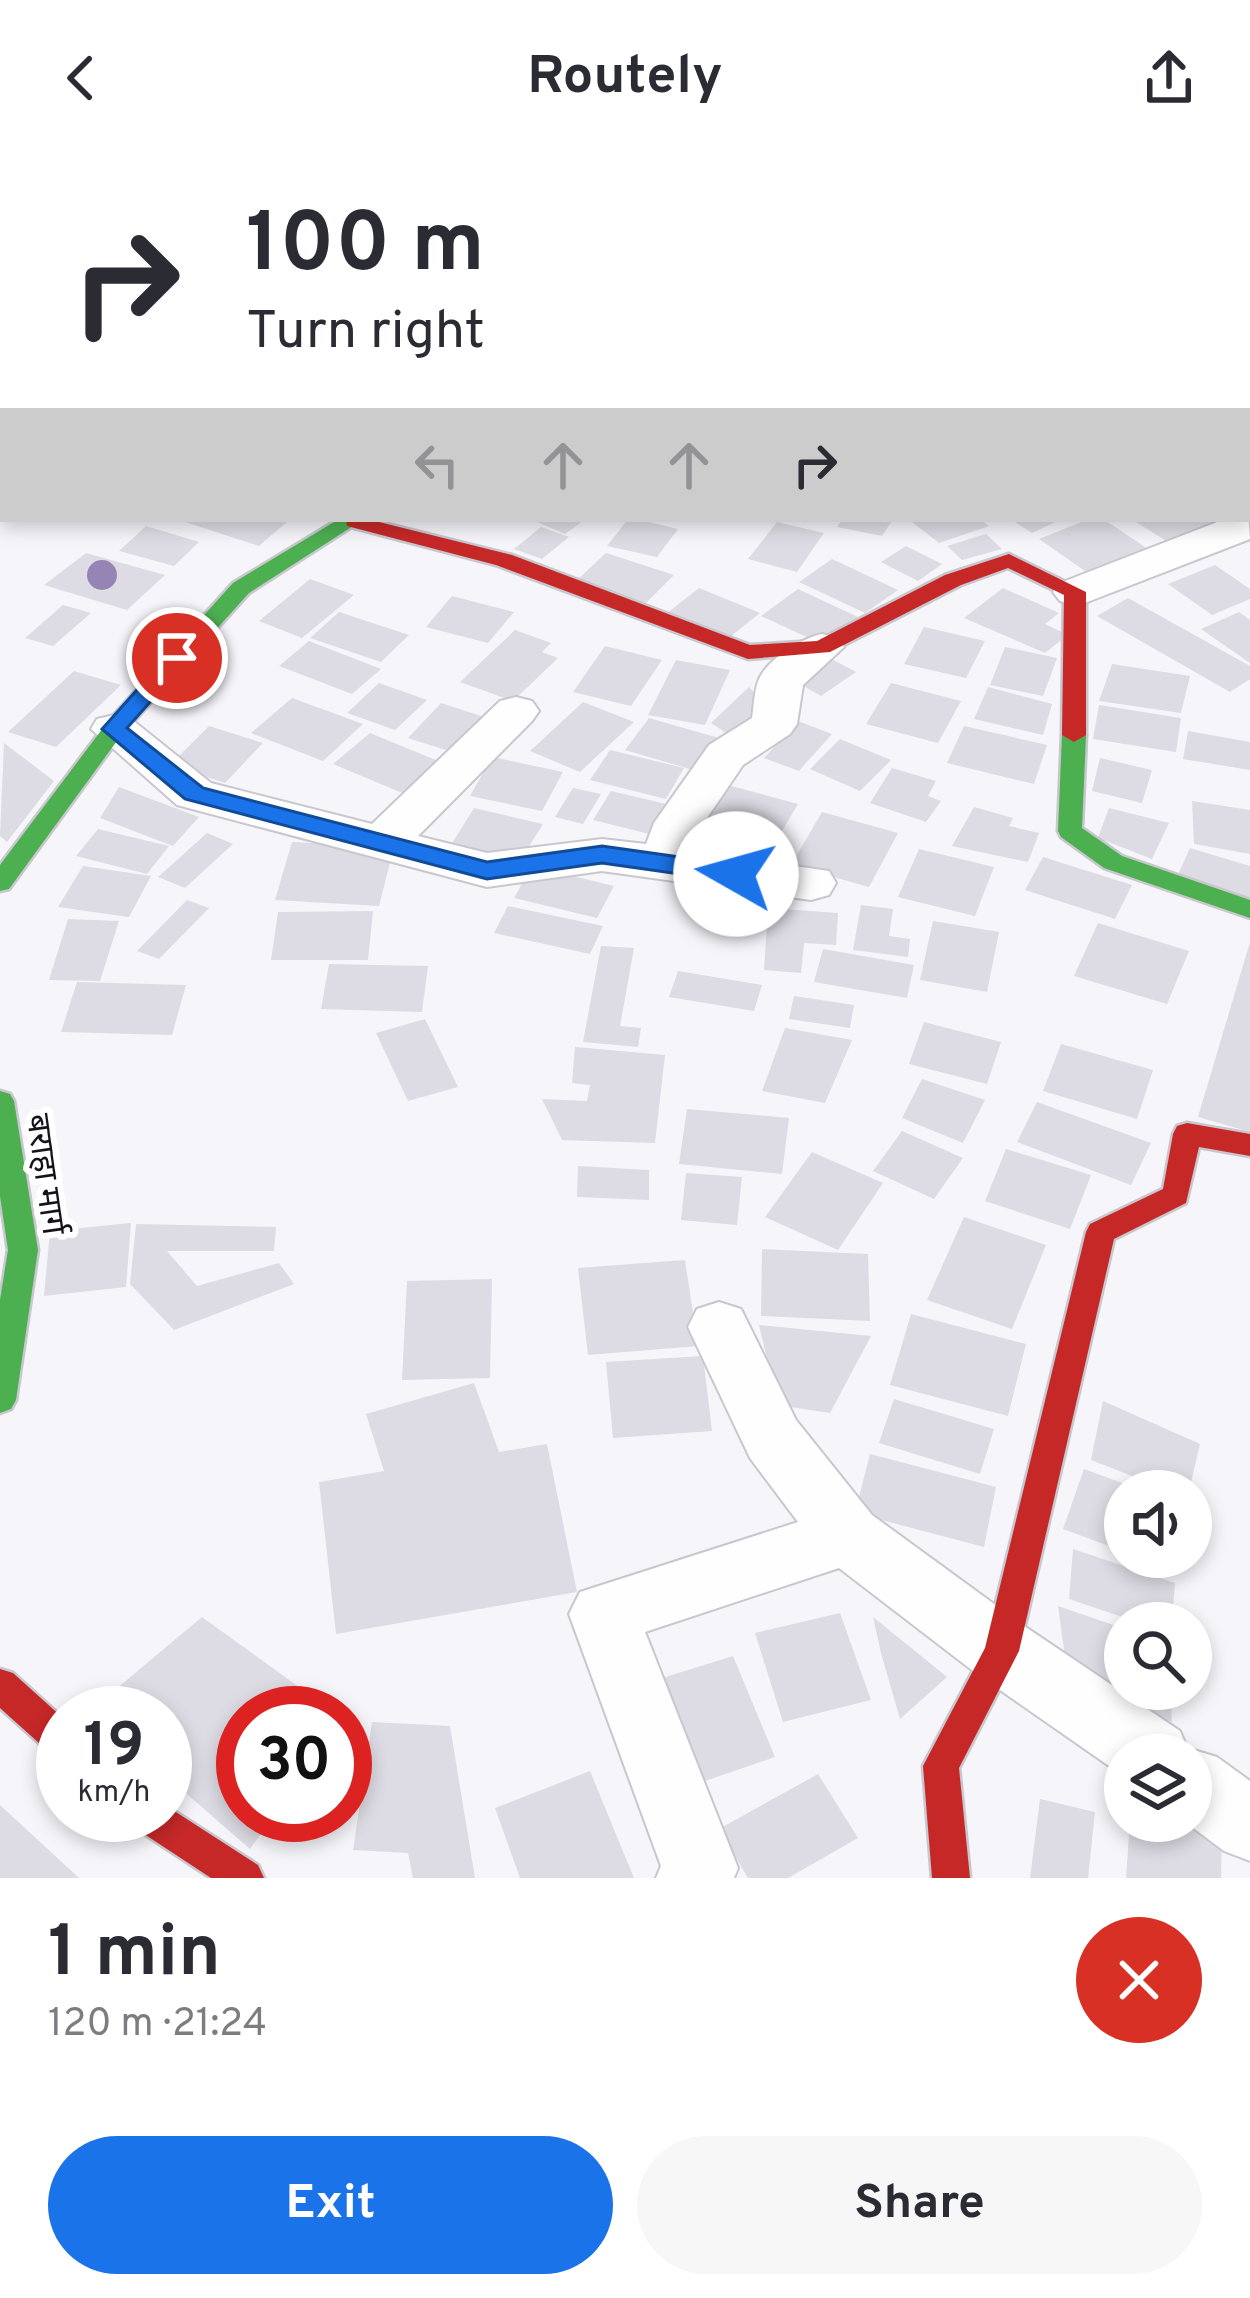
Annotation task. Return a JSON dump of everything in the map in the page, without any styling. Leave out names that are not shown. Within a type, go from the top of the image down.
[{"type":"street","points":[[0,883],[114,729],[241,588],[352,522]]},
{"type":"street","points":[[358,522],[504,560],[748,652],[822,646]]},
{"type":"street","points":[[663,864],[679,824],[726,755],[774,724],[781,680],[822,646],[953,580],[1010,560],[1075,592],[1250,524]]},
{"type":"street","points":[[1075,592],[1078,625],[1070,831],[1113,862],[1250,909]]},
{"type":"street","points":[[384,841],[516,711]]},
{"type":"street","points":[[114,729],[194,794],[487,870],[602,855],[811,884]]},
{"type":"street","name":"बराहा मार्ग","points":[[0,1101],[11,1246],[0,1400]]},
{"type":"street","points":[[952,1878],[941,1766],[1002,1651],[1101,1232],[1176,1195],[1187,1134],[1250,1145]]},
{"type":"street","points":[[719,1327],[773,1439],[848,1536],[1123,1734]]},
{"type":"street","points":[[694,1878],[700,1868],[604,1614],[848,1536]]},
{"type":"street","points":[[0,1685],[36,1717]]},
{"type":"street","points":[[1212,1797],[1250,1825]]},
{"type":"street","points":[[190,1842],[245,1878]]},
{"type":"lane","points":[[654,156],[838,156]]},
{"type":"building","points":[[185,522],[287,522],[259,546]]},
{"type":"building","points":[[537,522],[582,522],[565,534]]},
{"type":"building","points":[[626,522],[678,529],[657,557],[607,546]]},
{"type":"building","points":[[777,522],[824,533],[797,572],[748,559]]},
{"type":"building","points":[[840,522],[891,522],[882,536],[837,527]]},
{"type":"building","points":[[912,522],[984,522],[989,526],[939,543]]},
{"type":"building","points":[[1015,522],[1056,522],[1032,533]]},
{"type":"building","points":[[1082,522],[1108,522],[1157,555],[1098,580],[1039,539]]},
{"type":"building","points":[[1136,522],[1228,523],[1176,547]]},
{"type":"building","points":[[146,526],[199,542],[174,566],[119,551]]},
{"type":"building","points":[[541,527],[569,537],[542,559],[514,549]]},
{"type":"building","points":[[986,534],[1002,549],[962,560],[947,546]]},
{"type":"building","points":[[906,546],[942,564],[918,581],[881,562]]},
{"type":"building","points":[[86,553],[165,575],[127,610],[44,585]]},
{"type":"building","points":[[606,553],[674,575],[645,604],[576,581]]},
{"type":"building","points":[[832,559],[898,590],[865,613],[799,582]]},
{"type":"building","points":[[1215,565],[1250,589],[1250,599],[1212,615],[1168,584]]},
{"type":"building","points":[[310,579],[354,595],[302,638],[259,621]]},
{"type":"building","points":[[699,588],[760,613],[726,640],[666,614]]},
{"type":"building","points":[[1003,588],[1059,613],[1045,624],[1068,635],[1045,653],[964,618]]},
{"type":"building","points":[[798,589],[858,617],[822,644],[761,616]]},
{"type":"building","points":[[452,596],[514,612],[488,643],[426,627]]},
{"type":"building","points":[[1128,598],[1250,666],[1250,679],[1230,692],[1097,616]]},
{"type":"building","points":[[63,605],[91,613],[53,646],[25,638]]},
{"type":"building","points":[[339,612],[409,635],[381,662],[310,638]]},
{"type":"building","points":[[1239,612],[1250,620],[1250,663],[1201,629]]},
{"type":"building","points":[[924,627],[985,641],[966,678],[904,664]]},
{"type":"building","points":[[515,630],[551,643],[542,652],[558,658],[513,701],[460,682]]},
{"type":"building","points":[[309,641],[381,669],[352,694],[279,666]]},
{"type":"building","points":[[605,646],[662,660],[631,706],[573,692]]},
{"type":"building","points":[[1005,647],[1057,658],[1043,696],[990,685]]},
{"type":"building","points":[[826,656],[856,672],[821,696],[791,679]]},
{"type":"building","points":[[676,660],[730,670],[705,725],[648,715]]},
{"type":"building","points":[[1112,664],[1190,676],[1181,713],[1099,701]]},
{"type":"building","points":[[74,671],[121,685],[56,747],[8,732]]},
{"type":"building","points":[[379,683],[427,700],[395,730],[347,713]]},
{"type":"building","points":[[891,683],[961,701],[938,743],[866,724]]},
{"type":"building","points":[[749,687],[768,708],[734,738],[711,723]]},
{"type":"building","points":[[988,687],[1052,704],[1043,735],[974,719]]},
{"type":"building","points":[[292,698],[363,724],[323,761],[251,733]]},
{"type":"building","points":[[583,702],[634,722],[580,772],[530,751]]},
{"type":"building","points":[[441,703],[487,718],[455,753],[408,738]]},
{"type":"building","points":[[1099,705],[1181,718],[1176,752],[1093,739]]},
{"type":"building","points":[[649,718],[726,740],[703,773],[625,750]]},
{"type":"building","points":[[798,721],[832,734],[799,771],[764,758]]},
{"type":"building","points":[[209,726],[263,743],[225,783],[170,765]]},
{"type":"building","points":[[964,726],[1047,745],[1034,784],[947,763]]},
{"type":"building","points":[[1188,731],[1250,742],[1250,770],[1183,759]]},
{"type":"building","points":[[370,733],[448,765],[412,797],[333,764]]},
{"type":"building","points":[[840,739],[891,760],[860,791],[810,769]]},
{"type":"building","points":[[4,743],[54,781],[7,842],[0,836]]},
{"type":"building","points":[[610,750],[684,768],[666,799],[590,780]]},
{"type":"building","points":[[492,757],[563,772],[542,811],[470,796]]},
{"type":"building","points":[[1100,758],[1152,770],[1142,803],[1092,791]]},
{"type":"building","points":[[892,768],[936,781],[928,796],[941,801],[926,822],[870,803]]},
{"type":"building","points":[[728,785],[798,804],[769,853],[698,833]]},
{"type":"building","points":[[119,787],[199,817],[173,846],[100,818]]},
{"type":"building","points":[[573,788],[601,794],[583,824],[555,817]]},
{"type":"building","points":[[611,791],[670,805],[653,835],[593,820]]},
{"type":"building","points":[[1192,801],[1250,810],[1250,854],[1194,844]]},
{"type":"building","points":[[974,807],[1013,818],[1009,826],[1039,833],[1028,862],[952,846]]},
{"type":"building","points":[[474,808],[543,824],[518,864],[449,848]]},
{"type":"building","points":[[1109,808],[1169,823],[1152,859],[1098,838]]},
{"type":"building","points":[[822,812],[898,833],[869,887],[791,865]]},
{"type":"building","points":[[98,829],[169,846],[147,874],[76,856]]},
{"type":"building","points":[[207,833],[233,844],[185,888],[158,877]]},
{"type":"building","points":[[292,842],[394,847],[379,906],[275,900]]},
{"type":"building","points":[[1190,848],[1250,866],[1250,898],[1177,877]]},
{"type":"building","points":[[919,849],[994,867],[975,916],[898,897]]},
{"type":"building","points":[[1043,857],[1132,885],[1115,919],[1025,890]]},
{"type":"building","points":[[83,866],[151,876],[129,917],[58,907]]},
{"type":"building","points":[[532,866],[614,886],[597,918],[514,898]]},
{"type":"building","points":[[187,900],[209,908],[159,959],[137,951]]},
{"type":"building","points":[[861,905],[893,909],[889,936],[910,939],[908,957],[853,950]]},
{"type":"building","points":[[508,906],[603,926],[590,954],[494,933]]},
{"type":"building","points":[[768,908],[838,913],[836,945],[804,943],[801,973],[764,970]]},
{"type":"building","points":[[373,911],[368,960],[271,960],[278,912]]},
{"type":"building","points":[[68,919],[119,921],[100,981],[49,980]]},
{"type":"building","points":[[933,921],[999,932],[987,992],[920,980]]},
{"type":"building","points":[[1098,923],[1189,951],[1167,1004],[1074,976]]},
{"type":"building","points":[[1250,942],[1250,1132],[1198,1117]]},
{"type":"building","points":[[601,946],[634,948],[620,1026],[641,1028],[638,1047],[583,1042]]},
{"type":"building","points":[[823,949],[914,965],[907,998],[814,982]]},
{"type":"building","points":[[329,964],[428,966],[422,1012],[321,1009]]},
{"type":"building","points":[[678,971],[762,985],[754,1011],[669,997]]},
{"type":"building","points":[[77,982],[186,985],[172,1035],[61,1032]]},
{"type":"building","points":[[794,996],[854,1005],[850,1028],[789,1019]]},
{"type":"building","points":[[425,1019],[458,1087],[408,1101],[376,1033]]},
{"type":"building","points":[[924,1022],[1001,1042],[987,1084],[909,1064]]},
{"type":"building","points":[[785,1028],[852,1040],[825,1103],[762,1091]]},
{"type":"building","points":[[1061,1044],[1153,1070],[1137,1119],[1043,1091]]},
{"type":"building","points":[[575,1047],[665,1055],[655,1143],[562,1140],[542,1099],[587,1101],[590,1085],[572,1083]]},
{"type":"building","points":[[922,1079],[985,1100],[963,1143],[902,1118]]},
{"type":"building","points":[[1037,1102],[1151,1143],[1131,1185],[1017,1142]]},
{"type":"building","points":[[687,1109],[789,1118],[782,1174],[679,1164]]},
{"type":"building","points":[[902,1131],[963,1158],[934,1199],[873,1171]]},
{"type":"building","points":[[1006,1149],[1091,1175],[1070,1229],[985,1201]]},
{"type":"building","points":[[812,1152],[883,1183],[838,1250],[765,1217]]},
{"type":"building","points":[[578,1166],[649,1170],[649,1200],[577,1197]]},
{"type":"building","points":[[686,1173],[742,1177],[737,1225],[681,1220]]},
{"type":"building","points":[[964,1217],[1046,1245],[1012,1329],[927,1300]]},
{"type":"building","points":[[131,1223],[126,1287],[44,1296],[50,1231]]},
{"type":"building","points":[[136,1224],[276,1227],[274,1251],[167,1251],[197,1286],[279,1263],[294,1284],[174,1330],[130,1284]]},
{"type":"building","points":[[762,1249],[868,1254],[870,1321],[761,1316]]},
{"type":"building","points":[[685,1260],[698,1346],[588,1355],[578,1268]]},
{"type":"building","points":[[492,1279],[490,1378],[402,1380],[407,1281]]},
{"type":"building","points":[[911,1314],[1026,1344],[1008,1416],[890,1385]]},
{"type":"building","points":[[759,1325],[871,1336],[830,1413],[778,1405]]},
{"type":"building","points":[[703,1356],[712,1431],[613,1438],[606,1362]]},
{"type":"building","points":[[474,1383],[499,1452],[547,1444],[577,1592],[336,1634],[319,1482],[384,1471],[366,1414]]},
{"type":"building","points":[[894,1399],[994,1429],[980,1474],[879,1443]]},
{"type":"building","points":[[1103,1401],[1200,1444],[1194,1470],[1116,1470],[1091,1460]]},
{"type":"building","points":[[870,1454],[996,1487],[984,1547],[855,1513]]},
{"type":"building","points":[[1084,1469],[1104,1476],[1104,1544],[1063,1529]]},
{"type":"building","points":[[1073,1549],[1104,1559],[1104,1578],[1160,1578],[1175,1583],[1174,1602],[1104,1602],[1104,1611],[1069,1599]]},
{"type":"building","points":[[1058,1606],[1104,1622],[1104,1694],[1065,1657]]},
{"type":"building","points":[[840,1613],[871,1700],[783,1722],[755,1633]]},
{"type":"building","points":[[202,1617],[298,1686],[216,1686],[216,1819],[192,1799],[192,1686],[120,1686]]},
{"type":"building","points":[[873,1617],[947,1677],[900,1719],[881,1653]]},
{"type":"building","points":[[733,1656],[775,1757],[699,1783],[659,1679]]},
{"type":"building","points":[[1136,1710],[1171,1710],[1172,1722]]},
{"type":"building","points":[[372,1722],[450,1726],[475,1878],[413,1878],[408,1853],[353,1850],[354,1842],[372,1842]]},
{"type":"building","points":[[590,1771],[634,1878],[520,1878],[495,1808]]},
{"type":"building","points":[[818,1774],[858,1838],[788,1878],[748,1878],[719,1829]]},
{"type":"building","points":[[1040,1799],[1095,1812],[1088,1878],[1030,1878]]},
{"type":"building","points":[[0,1805],[79,1878],[0,1878]]},
{"type":"building","points":[[1212,1824],[1222,1826],[1221,1878],[1126,1878],[1129,1842],[1212,1842]]},
{"type":"traffic: fast","points":[[0,883],[114,729],[241,588],[349,522]]},
{"type":"traffic: fast","points":[[1074,735],[1070,831],[1113,862],[1250,909]]},
{"type":"traffic: fast","points":[[0,1101],[23,1250],[0,1400]]},
{"type":"traffic: jam","points":[[354,522],[504,560],[748,652],[822,647],[953,580],[1009,560],[1075,592],[1074,735]]},
{"type":"traffic: jam","points":[[951,1878],[941,1766],[1002,1651],[1101,1232],[1176,1195],[1187,1134],[1250,1145]]},
{"type":"traffic: jam","points":[[0,1685],[36,1717]]},
{"type":"traffic: jam","points":[[190,1842],[245,1878]]},
{"type":"route","points":[[177,658],[114,729],[194,794],[487,870],[602,855],[736,874]]}]
